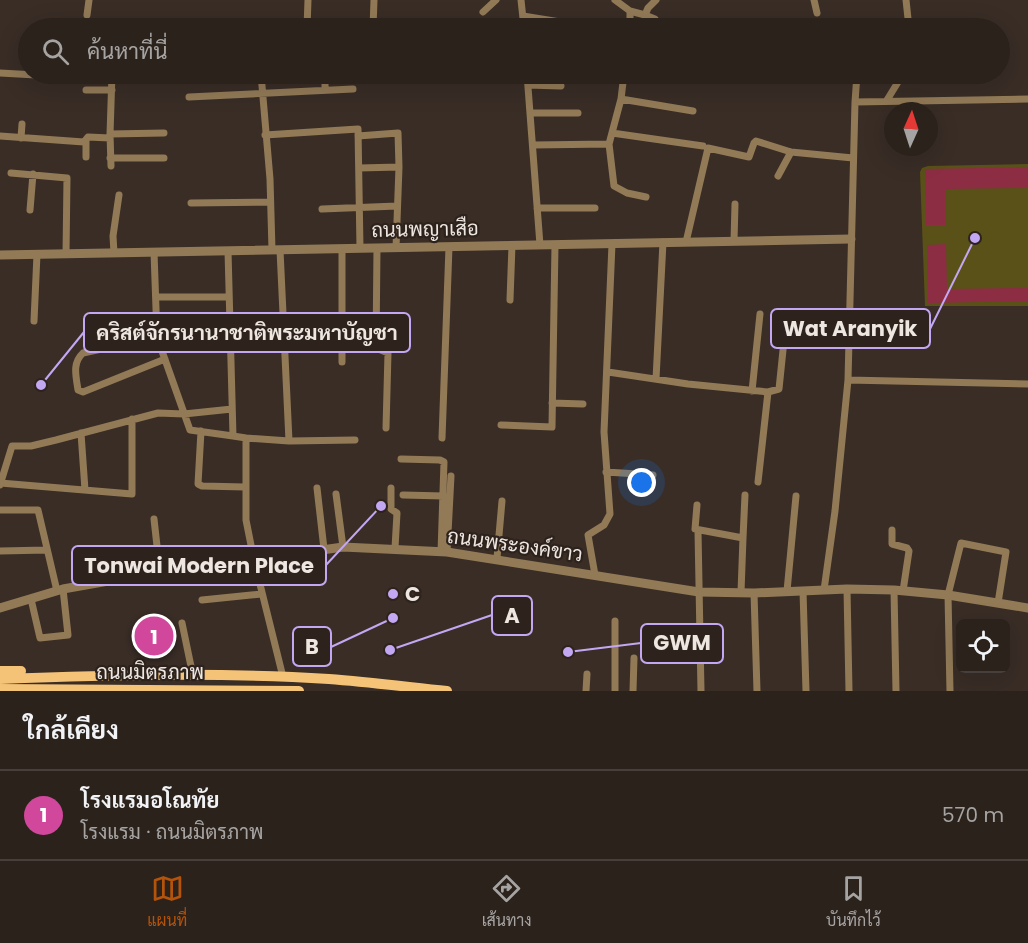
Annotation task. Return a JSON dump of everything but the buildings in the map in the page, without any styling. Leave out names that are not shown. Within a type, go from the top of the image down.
[{"type":"main road","points":[[0,671],[99,675]]},
{"type":"main road","name":"ถนนมิตรภาพ","points":[[0,679],[99,675],[283,677],[331,679],[447,691]]},
{"type":"main road","name":"ถนนมิตรภาพ","points":[[0,689],[300,691]]},
{"type":"main road","points":[[70,691],[82,689]]},
{"type":"street","points":[[87,15],[88,0]]},
{"type":"street","points":[[307,18],[308,0]]},
{"type":"street","points":[[373,18],[374,0]]},
{"type":"street","points":[[483,12],[496,0]]},
{"type":"street","points":[[521,0],[523,16],[532,18]]},
{"type":"street","points":[[615,0],[630,10],[652,18]]},
{"type":"street","points":[[645,15],[656,0]]},
{"type":"street","points":[[814,0],[817,13]]},
{"type":"street","points":[[906,0],[908,18]]},
{"type":"street","points":[[630,10],[630,18]]},
{"type":"street","points":[[0,73],[18,74]]},
{"type":"street","points":[[112,84],[111,162],[164,158]]},
{"type":"street","points":[[262,84],[270,202],[276,250],[288,441]]},
{"type":"street","points":[[325,84],[325,90]]},
{"type":"street","points":[[623,84],[609,144],[614,186],[627,193],[646,196]]},
{"type":"street","points":[[824,590],[835,511],[848,380],[856,84]]},
{"type":"street","points":[[887,100],[896,84]]},
{"type":"street","points":[[540,245],[528,85],[561,86]]},
{"type":"street","points":[[189,97],[353,89]]},
{"type":"street","points":[[86,90],[112,90]]},
{"type":"street","points":[[621,99],[693,111]]},
{"type":"street","points":[[855,102],[1028,99]]},
{"type":"street","points":[[530,113],[578,113]]},
{"type":"street","points":[[21,138],[22,124]]},
{"type":"street","points":[[265,135],[358,129],[360,248]]},
{"type":"street","points":[[0,136],[84,142],[88,137],[164,133]]},
{"type":"street","points":[[358,136],[398,133],[396,248]]},
{"type":"street","points":[[612,133],[703,146]]},
{"type":"street","points":[[86,140],[86,157]]},
{"type":"street","points":[[686,242],[708,148],[749,157],[756,141],[791,152],[853,158]]},
{"type":"street","points":[[533,145],[609,144]]},
{"type":"street","points":[[778,176],[791,152]]},
{"type":"street","points":[[359,168],[399,166]]},
{"type":"street","points":[[11,173],[64,176],[68,179],[66,254]]},
{"type":"street","points":[[30,210],[33,174]]},
{"type":"street","points":[[114,253],[113,236],[119,195]]},
{"type":"street","points":[[191,203],[270,202]]},
{"type":"street","points":[[734,241],[735,204]]},
{"type":"street","points":[[322,209],[398,206]]},
{"type":"street","points":[[537,208],[595,208]]},
{"type":"street","name":"ถนนพญาเสือ","points":[[0,255],[852,239]]},
{"type":"street","points":[[656,379],[663,242]]},
{"type":"street","points":[[595,575],[588,536],[604,525],[610,514],[604,432],[612,244]]},
{"type":"street","points":[[510,300],[512,245]]},
{"type":"street","points":[[501,425],[552,427],[555,245]]},
{"type":"street","points":[[442,438],[449,247]]},
{"type":"street","points":[[377,248],[376,348],[388,352],[386,428]]},
{"type":"street","points":[[342,249],[342,362]]},
{"type":"street","points":[[228,251],[233,436]]},
{"type":"street","points":[[154,252],[157,337],[190,430],[288,441],[355,440]]},
{"type":"street","points":[[34,321],[37,254]]},
{"type":"street","points":[[156,297],[229,297]]},
{"type":"street","points":[[752,391],[760,314]]},
{"type":"street","points":[[608,372],[752,391],[768,392],[779,389],[786,321]]},
{"type":"street","points":[[165,359],[83,392],[78,390],[75,367],[81,354],[157,337],[230,337]]},
{"type":"street","points":[[848,380],[1028,384]]},
{"type":"street","points":[[758,482],[768,392]]},
{"type":"street","points":[[552,403],[583,404]]},
{"type":"street","points":[[132,419],[132,494],[0,484],[12,446],[31,446],[132,419],[158,413],[184,414],[232,409]]},
{"type":"street","points":[[201,432],[198,484],[245,487]]},
{"type":"street","points":[[81,433],[85,490]]},
{"type":"street","points":[[246,438],[246,520],[283,677]]},
{"type":"street","points":[[401,459],[442,461],[444,465],[444,552]]},
{"type":"street","points":[[606,472],[653,475]]},
{"type":"street","points":[[444,552],[451,476]]},
{"type":"street","points":[[317,488],[324,549]]},
{"type":"street","points":[[392,488],[391,509],[397,513],[395,548]]},
{"type":"street","points":[[336,494],[343,547]]},
{"type":"street","points":[[403,495],[444,496]]},
{"type":"street","points":[[741,592],[745,495]]},
{"type":"street","points":[[787,591],[796,496]]},
{"type":"street","points":[[497,558],[502,501]]},
{"type":"street","points":[[697,505],[694,526],[698,531],[701,691]]},
{"type":"street","points":[[0,510],[38,510],[47,550],[60,590],[68,635],[40,638],[31,599]]},
{"type":"street","points":[[154,519],[160,573]]},
{"type":"street","points":[[892,530],[892,544],[909,550],[898,591],[896,691]]},
{"type":"street","points":[[698,531],[743,538]]},
{"type":"street","points":[[950,691],[948,595],[961,543],[1006,552],[998,603]]},
{"type":"street","name":"ถนนพระองค์ขาว","points":[[0,608],[60,590],[343,547],[395,548],[497,558],[639,584],[699,592],[847,589],[898,591],[948,595],[1028,608]]},
{"type":"street","points":[[0,551],[47,550]]},
{"type":"street","points":[[847,589],[849,691]]},
{"type":"street","points":[[803,591],[806,691]]},
{"type":"street","points":[[754,592],[757,691]]},
{"type":"street","points":[[202,600],[262,594]]},
{"type":"street","points":[[615,621],[615,691]]},
{"type":"street","points":[[182,623],[193,676]]},
{"type":"street","points":[[633,691],[634,658]]},
{"type":"street","points":[[586,691],[587,674]]},
{"type":"shaded area","points":[[1028,164],[1028,306],[925,306],[920,172],[922,168]]},
{"type":"shaded area","points":[[1028,167],[1028,188],[946,189],[946,225],[926,225],[925,169]]},
{"type":"shaded area","points":[[946,244],[947,289],[1028,288],[1028,301],[928,303],[927,245]]},
{"type":"place","name":"Wat Aranyik","points":[[975,238]]},
{"type":"place","name":"คริสต์จักรนานาชาติพระมหาบัญชา","points":[[41,385]]},
{"type":"place","name":"Tonwai Modern Place","points":[[381,506]]},
{"type":"place","name":"C","points":[[393,594]]},
{"type":"place","name":"B","points":[[393,618]]},
{"type":"place","name":"โรงแรมอโณทัย","points":[[154,636]]},
{"type":"place","name":"A","points":[[390,650]]},
{"type":"place","name":"GWM","points":[[568,652]]}]
